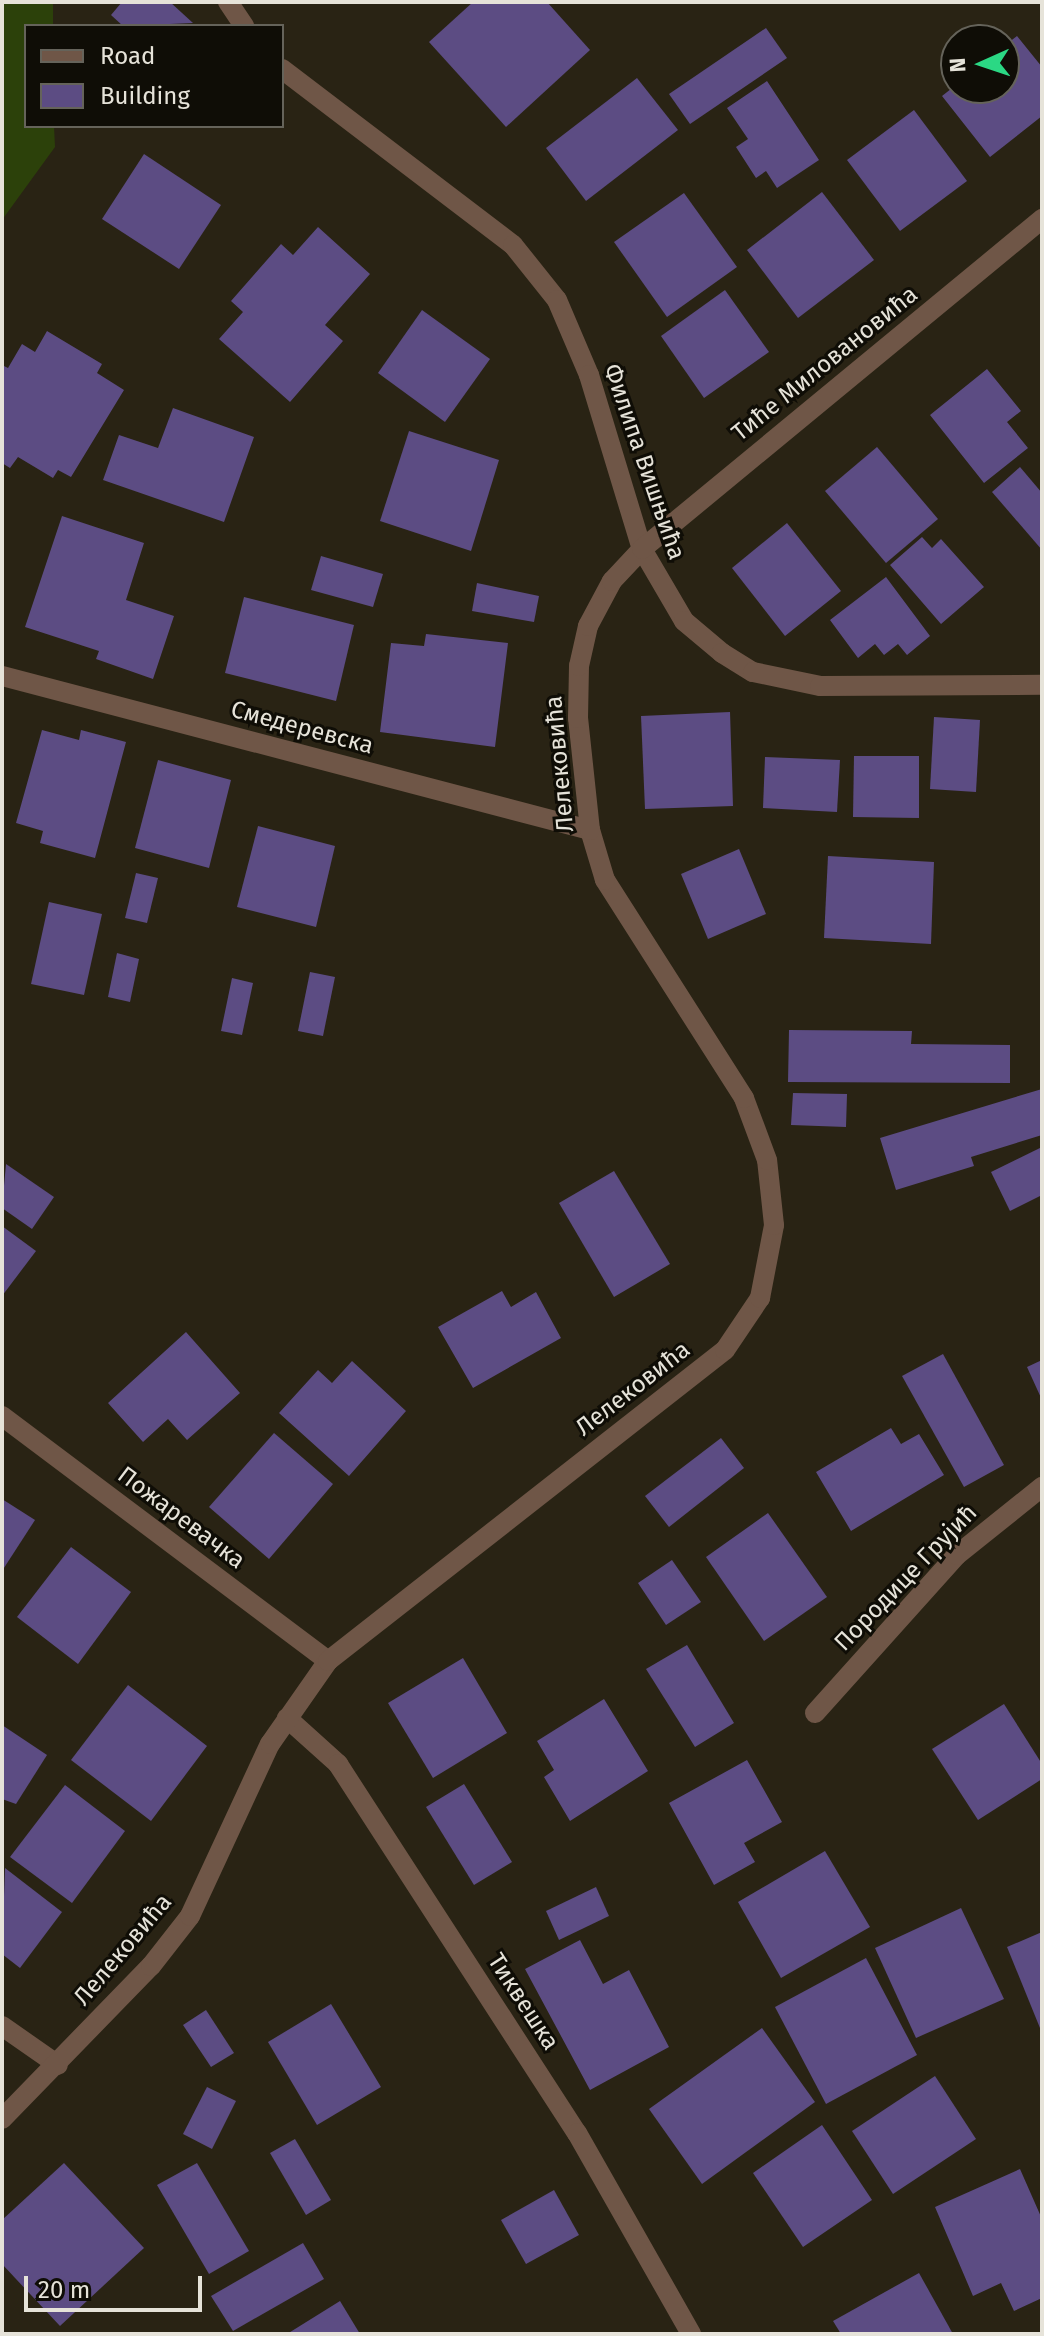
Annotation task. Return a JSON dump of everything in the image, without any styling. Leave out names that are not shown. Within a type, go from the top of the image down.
[{"type":"street","points":[[228,2],[243,24]]},
{"type":"street","name":"Филипа Вишњића","points":[[284,71],[513,245],[557,300],[589,375],[642,549],[684,621],[753,672],[854,689],[1042,685]]},
{"type":"street","name":"Тиће Миловановића","points":[[642,549],[1042,219]]},
{"type":"street","name":"Лелековића","points":[[2,2119],[58,2065],[190,1916],[287,1718],[328,1661],[725,1350],[760,1298],[774,1225],[767,1160],[744,1098],[605,880],[590,830],[578,718],[579,666],[588,626],[612,581],[642,549]]},
{"type":"street","name":"Смедеревска","points":[[2,676],[590,830]]},
{"type":"street","name":"Пожаревачка","points":[[2,1416],[328,1661]]},
{"type":"street","name":"Породице Грујић","points":[[815,1713],[957,1555],[1042,1487]]},
{"type":"street","name":"Тиквешка","points":[[287,1718],[338,1764],[577,2133],[691,2334]]},
{"type":"street","points":[[2,2026],[58,2065]]},
{"type":"green space","points":[[2,2],[53,2],[53,24],[24,24],[24,128],[54,128],[55,147],[2,220]]},
{"type":"building","points":[[122,2],[170,2],[193,23],[121,24],[111,15]]},
{"type":"building","points":[[473,2],[547,2],[590,50],[506,127],[429,42]]},
{"type":"building","points":[[766,28],[787,58],[690,124],[669,94]]},
{"type":"building","points":[[1020,40],[1042,67],[1042,116],[990,157],[948,104],[1020,104]]},
{"type":"building","points":[[637,78],[678,130],[586,201],[546,148]]},
{"type":"building","points":[[767,81],[819,160],[777,188],[766,171],[756,178],[736,147],[748,139],[727,108]]},
{"type":"building","points":[[914,110],[967,181],[900,231],[847,160]]},
{"type":"building","points":[[144,154],[221,205],[179,269],[102,219]]},
{"type":"building","points":[[822,192],[874,260],[798,318],[747,250]]},
{"type":"building","points":[[684,193],[737,267],[667,317],[614,242]]},
{"type":"building","points":[[318,227],[370,274],[325,325],[343,341],[290,402],[219,339],[243,312],[231,301],[281,244],[293,255]]},
{"type":"building","points":[[725,290],[769,352],[704,398],[661,336]]},
{"type":"building","points":[[422,310],[490,359],[445,422],[378,373]]},
{"type":"building","points":[[47,331],[102,364],[97,373],[124,390],[71,477],[58,470],[53,478],[18,457],[10,468],[2,463],[2,365],[8,368],[22,344],[35,352]]},
{"type":"building","points":[[987,369],[1021,411],[1007,422],[1028,448],[984,483],[930,415]]},
{"type":"building","points":[[173,408],[254,437],[224,522],[103,480],[119,435],[158,448]]},
{"type":"building","points":[[409,431],[499,460],[471,551],[380,521]]},
{"type":"building","points":[[877,447],[938,519],[886,563],[825,491]]},
{"type":"building","points":[[1020,467],[1042,493],[1042,550],[992,492]]},
{"type":"building","points":[[62,516],[144,543],[126,600],[174,616],[153,679],[96,659],[99,651],[25,627]]},
{"type":"building","points":[[787,523],[841,591],[785,636],[732,568]]},
{"type":"building","points":[[922,537],[932,548],[941,539],[984,587],[941,624],[890,565]]},
{"type":"building","points":[[321,556],[383,574],[373,607],[311,590]]},
{"type":"building","points":[[886,577],[930,636],[907,655],[898,644],[884,655],[875,644],[858,658],[830,620]]},
{"type":"building","points":[[477,583],[539,596],[534,622],[472,611]]},
{"type":"building","points":[[244,597],[354,625],[336,701],[225,673]]},
{"type":"building","points":[[426,634],[508,643],[495,747],[380,732],[391,643],[424,646]]},
{"type":"building","points":[[730,712],[733,806],[645,809],[641,716]]},
{"type":"building","points":[[934,717],[980,720],[976,792],[930,789]]},
{"type":"building","points":[[42,730],[79,740],[81,730],[126,742],[95,858],[40,843],[43,831],[16,823]]},
{"type":"building","points":[[854,756],[919,756],[919,818],[853,817]]},
{"type":"building","points":[[765,757],[840,760],[837,812],[763,808]]},
{"type":"building","points":[[158,760],[231,780],[209,868],[135,848]]},
{"type":"building","points":[[258,826],[335,846],[316,927],[237,907]]},
{"type":"building","points":[[739,849],[766,914],[708,939],[681,874]]},
{"type":"building","points":[[828,856],[934,862],[931,944],[824,938]]},
{"type":"building","points":[[136,873],[158,878],[147,923],[125,918]]},
{"type":"building","points":[[49,902],[102,914],[84,995],[31,984]]},
{"type":"building","points":[[117,953],[139,959],[130,1002],[108,997]]},
{"type":"building","points":[[310,972],[335,977],[323,1036],[298,1031]]},
{"type":"building","points":[[232,978],[253,983],[242,1035],[221,1031]]},
{"type":"building","points":[[789,1030],[912,1031],[911,1044],[1010,1045],[1010,1083],[788,1082]]},
{"type":"building","points":[[1042,1089],[1042,1135],[971,1157],[974,1166],[896,1190],[880,1138]]},
{"type":"building","points":[[793,1093],[847,1094],[846,1127],[791,1125]]},
{"type":"building","points":[[1042,1147],[1042,1195],[1010,1211],[991,1172]]},
{"type":"building","points":[[6,1164],[54,1197],[32,1229],[2,1208]]},
{"type":"building","points":[[614,1171],[670,1264],[614,1297],[559,1203]]},
{"type":"building","points":[[2,1226],[36,1251],[2,1296]]},
{"type":"building","points":[[502,1291],[511,1307],[536,1292],[561,1338],[473,1388],[438,1327]]},
{"type":"building","points":[[186,1332],[240,1393],[187,1440],[168,1419],[143,1442],[108,1403]]},
{"type":"building","points":[[943,1354],[1004,1465],[964,1487],[902,1376]]},
{"type":"building","points":[[1042,1360],[1042,1400],[1027,1367]]},
{"type":"building","points":[[352,1361],[406,1411],[349,1476],[279,1413],[318,1370],[332,1383]]},
{"type":"building","points":[[891,1428],[901,1444],[919,1434],[944,1475],[851,1531],[816,1472]]},
{"type":"building","points":[[274,1433],[333,1484],[269,1559],[209,1507]]},
{"type":"building","points":[[721,1438],[744,1468],[669,1527],[645,1496]]},
{"type":"building","points":[[2,1499],[35,1520],[2,1571]]},
{"type":"building","points":[[768,1513],[827,1597],[764,1641],[706,1557]]},
{"type":"building","points":[[71,1547],[131,1592],[78,1664],[17,1617]]},
{"type":"building","points":[[672,1560],[701,1602],[666,1625],[638,1583]]},
{"type":"building","points":[[687,1645],[734,1723],[695,1747],[646,1669]]},
{"type":"building","points":[[463,1658],[507,1733],[433,1778],[388,1703]]},
{"type":"building","points":[[128,1685],[207,1746],[151,1821],[71,1760]]},
{"type":"building","points":[[604,1699],[648,1771],[570,1821],[544,1777],[554,1770],[537,1741]]},
{"type":"building","points":[[1004,1704],[1042,1764],[1042,1779],[978,1820],[932,1749]]},
{"type":"building","points":[[2,1725],[47,1755],[16,1804],[2,1799]]},
{"type":"building","points":[[747,1760],[782,1822],[744,1843],[755,1862],[714,1885],[669,1803]]},
{"type":"building","points":[[464,1784],[512,1862],[474,1885],[426,1807]]},
{"type":"building","points":[[65,1785],[125,1831],[72,1903],[10,1857]]},
{"type":"building","points":[[825,1851],[870,1927],[781,1978],[738,1902]]},
{"type":"building","points":[[5,1868],[62,1912],[20,1968],[2,1954]]},
{"type":"building","points":[[596,1887],[609,1916],[559,1940],[546,1911]]},
{"type":"building","points":[[961,1908],[1004,1999],[916,2038],[875,1948]]},
{"type":"building","points":[[1042,1932],[1042,2033],[1007,1947]]},
{"type":"building","points":[[580,1940],[603,1984],[629,1970],[669,2047],[590,2090],[525,1969]]},
{"type":"building","points":[[866,1958],[917,2055],[826,2104],[775,2007]]},
{"type":"building","points":[[331,2004],[381,2087],[317,2125],[268,2042]]},
{"type":"building","points":[[206,2010],[234,2053],[211,2067],[183,2025]]},
{"type":"building","points":[[762,2028],[815,2102],[702,2184],[649,2109]]},
{"type":"building","points":[[935,2076],[976,2139],[893,2194],[852,2131]]},
{"type":"building","points":[[207,2087],[236,2101],[212,2149],[183,2134]]},
{"type":"building","points":[[822,2125],[872,2200],[803,2247],[753,2173]]},
{"type":"building","points":[[295,2139],[331,2200],[306,2215],[270,2153]]},
{"type":"building","points":[[64,2163],[144,2248],[60,2326],[2,2264],[2,2220]]},
{"type":"building","points":[[197,2163],[249,2251],[209,2274],[157,2185]]},
{"type":"building","points":[[1020,2169],[1042,2219],[1042,2298],[1014,2311],[1001,2283],[973,2296],[935,2207]]},
{"type":"building","points":[[554,2190],[579,2235],[526,2264],[501,2220]]},
{"type":"building","points":[[303,2243],[324,2279],[233,2331],[211,2296]]},
{"type":"building","points":[[919,2273],[953,2334],[841,2334],[833,2321]]},
{"type":"building","points":[[340,2301],[360,2334],[287,2334]]}]
